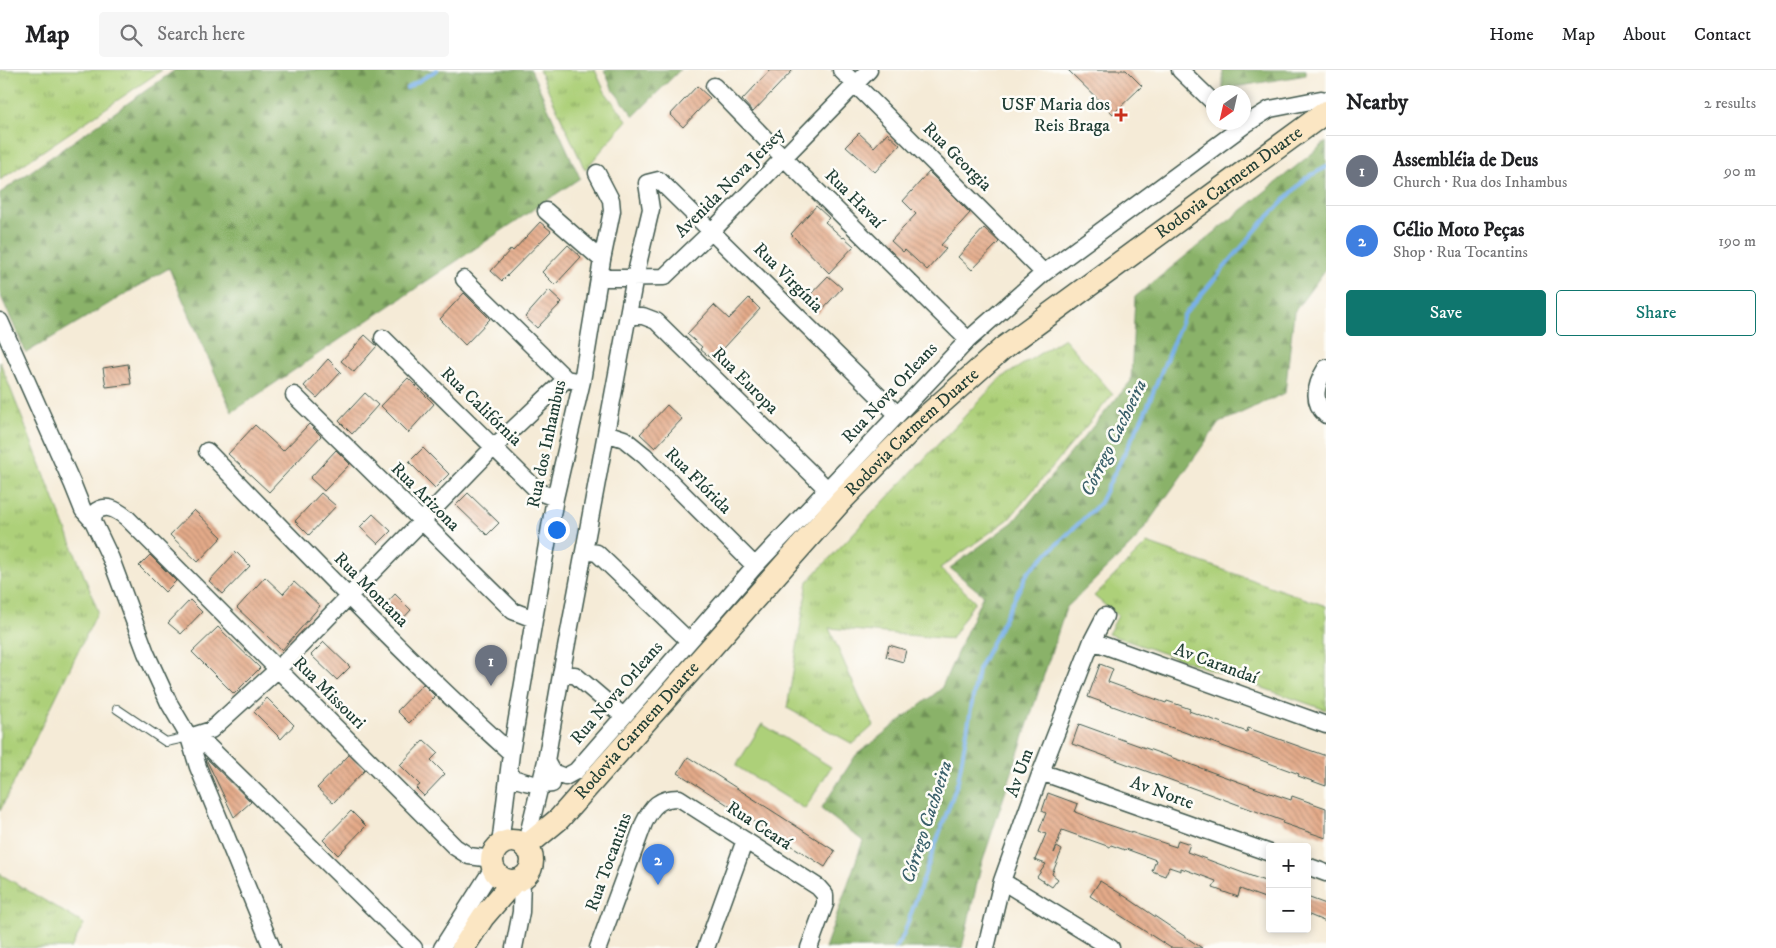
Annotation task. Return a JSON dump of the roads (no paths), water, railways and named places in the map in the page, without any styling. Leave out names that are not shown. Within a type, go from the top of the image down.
[{"type":"street","name":"Rua Georgia","points":[[841,70],[1044,273]]},
{"type":"street","name":"Avenida Nova Jersey","points":[[599,278],[664,277],[784,158],[868,70]]},
{"type":"street","points":[[1180,70],[1206,95]]},
{"type":"street","name":"Rua Havaí","points":[[714,86],[968,340]]},
{"type":"street","name":"Rua Nova Orleans","points":[[1251,119],[1270,109],[1321,99],[1326,100]]},
{"type":"street","name":"Rodovia Carmem Duarte","points":[[463,948],[483,917],[509,865],[559,819],[840,500],[912,428],[1002,349],[1326,112]]},
{"type":"street","name":"Rua Nova Orleans","points":[[565,777],[576,771],[755,566],[968,340],[1044,273],[1235,130]]},
{"type":"street","name":"Rua dos Inhambus","points":[[514,948],[521,912],[509,865],[508,776],[574,380],[599,278],[612,211],[611,200],[598,173]]},
{"type":"street","name":"Rua Virgínia","points":[[647,183],[659,180],[897,414]]},
{"type":"street","name":"Rua dos Inhambus","points":[[509,865],[541,785],[546,761],[635,277],[650,209],[647,183]]},
{"type":"street","points":[[546,211],[602,260]]},
{"type":"street","points":[[189,737],[211,730],[277,670],[493,448],[574,380],[464,279]]},
{"type":"street","name":"Rua Europa","points":[[629,316],[643,316],[656,321],[827,490]]},
{"type":"street","points":[[0,321],[81,506],[93,522],[111,559],[146,653],[169,703],[189,737],[198,767],[272,948]]},
{"type":"street","name":"Rua Califórnia","points":[[382,338],[539,492],[555,498]]},
{"type":"street","points":[[1326,368],[1316,389],[1317,404],[1326,415]]},
{"type":"street","name":"Rua Arizona","points":[[294,395],[513,611],[534,619]]},
{"type":"street","name":"Rua Flórida","points":[[606,433],[624,439],[644,456],[755,566]]},
{"type":"street","name":"Rua Montana","points":[[206,451],[349,597],[511,753]]},
{"type":"street","name":"Rua Missouri","points":[[93,522],[94,513],[100,508],[114,509],[127,518],[455,847],[469,856],[509,865]]},
{"type":"street","points":[[585,551],[598,554],[688,641]]},
{"type":"street","name":"Av Um","points":[[986,948],[1002,881],[1041,772],[1092,641],[1105,616]]},
{"type":"street","name":"Av Carandaí","points":[[1092,641],[1326,725]]},
{"type":"street","points":[[561,675],[575,675],[623,716]]},
{"type":"street","points":[[189,737],[209,747],[414,948]]},
{"type":"street","points":[[546,761],[552,772],[565,777]]},
{"type":"street","name":"Av Norte","points":[[1041,772],[1266,852]]},
{"type":"street","points":[[508,776],[525,783],[541,785],[553,784],[565,777]]},
{"type":"street","name":"Rua Ceará","points":[[668,798],[679,798],[818,887],[826,895],[825,904],[809,948]]},
{"type":"street","name":"Rua Tocantins","points":[[598,948],[650,810],[656,804],[668,798]]},
{"type":"street","points":[[706,948],[745,840]]},
{"type":"street","points":[[442,948],[509,865]]},
{"type":"street","points":[[1311,867],[1326,873]]},
{"type":"street","points":[[1002,881],[1111,948]]},
{"type":"street","points":[[475,948],[483,917]]},
{"type":"lane","points":[[117,709],[166,742],[189,737]]},
{"type":"waterway","points":[[407,88],[437,70]]},
{"type":"waterway","name":"Córrego Cachoeira","points":[[895,948],[903,936],[958,781],[978,670],[1028,572],[1099,504],[1146,410],[1184,315],[1262,223],[1306,178],[1326,167]]},
{"type":"place","name":"USF Maria dos Reis Braga","points":[[1121,115]]},
{"type":"place","name":"Assembléia de Deus","points":[[491,686]]},
{"type":"place","name":"Célio Moto Peças","points":[[658,885]]}]
